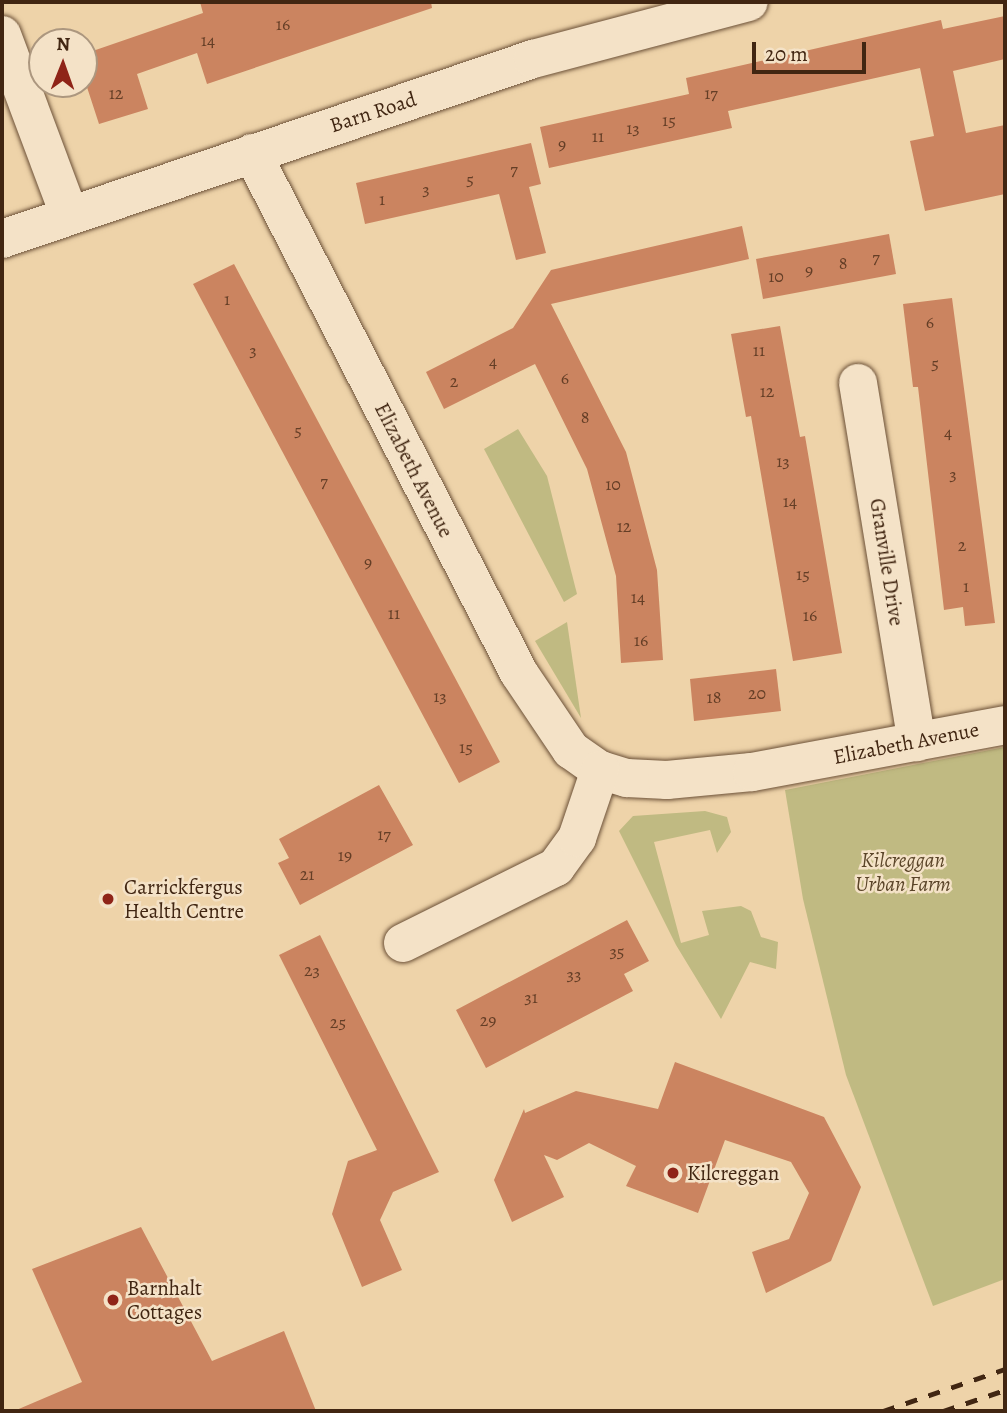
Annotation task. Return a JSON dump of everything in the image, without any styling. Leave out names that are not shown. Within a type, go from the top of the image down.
[{"type":"street","name":"Barn Road","points":[[2,239],[69,214],[533,59],[749,2]]},
{"type":"street","points":[[2,34],[69,214]]},
{"type":"street","name":"Elizabeth Avenue","points":[[252,153],[519,673],[571,750],[600,770],[627,778],[679,779],[752,772],[1005,725]]},
{"type":"street","name":"Granville Drive","points":[[858,383],[917,742]]},
{"type":"street","points":[[404,943],[556,867],[577,838],[600,770]]},
{"type":"green space","points":[[518,429],[547,476],[577,594],[564,602],[484,449]]},
{"type":"green space","points":[[567,622],[581,718],[535,641]]},
{"type":"green space","name":"Kilcreggan Urban Farm","points":[[1005,747],[1005,1279],[933,1306],[846,1075],[803,899],[785,790]]},
{"type":"green space","points":[[705,811],[727,817],[731,832],[717,853],[710,830],[654,842],[681,943],[709,935],[702,911],[741,906],[751,911],[761,937],[778,942],[776,969],[750,962],[721,1019],[676,945],[619,831],[633,816]]},
{"type":"building","points":[[200,2],[431,2],[432,8],[207,84],[197,53],[137,74],[148,109],[99,124],[91,98],[98,98],[98,49],[203,13]]},
{"type":"building","points":[[1005,16],[1005,59],[953,71],[966,133],[1005,125],[1005,194],[925,211],[910,141],[934,136],[920,68],[728,111],[732,128],[549,168],[540,127],[689,94],[686,78],[941,20],[943,29]]},
{"type":"building","points":[[531,143],[541,184],[529,187],[546,253],[516,260],[499,194],[365,224],[356,183]]},
{"type":"building","points":[[742,226],[749,259],[551,304],[626,452],[657,570],[663,660],[621,663],[616,576],[587,469],[535,364],[444,409],[426,372],[513,328],[551,270]]},
{"type":"building","points":[[889,234],[896,274],[763,299],[756,259]]},
{"type":"building","points":[[234,264],[500,762],[459,783],[193,284]]},
{"type":"building","points":[[952,298],[995,623],[965,626],[963,607],[944,610],[918,387],[913,387],[903,304]]},
{"type":"building","points":[[780,326],[800,437],[805,436],[842,653],[793,661],[751,416],[746,417],[731,334]]},
{"type":"building","points":[[776,669],[781,711],[694,721],[690,679]]},
{"type":"building","points":[[379,785],[413,845],[300,905],[278,863],[289,858],[279,839]]},
{"type":"building","points":[[627,920],[649,961],[624,974],[633,991],[486,1068],[456,1010]]},
{"type":"building","points":[[320,935],[439,1172],[393,1192],[380,1220],[402,1270],[362,1287],[332,1214],[348,1161],[377,1150],[279,955]]},
{"type":"building","name":"Kilcreggan","points":[[675,1062],[824,1117],[861,1187],[831,1261],[766,1293],[752,1252],[789,1239],[809,1193],[791,1162],[725,1140],[698,1213],[626,1186],[636,1166],[589,1143],[557,1160],[544,1155],[564,1197],[512,1222],[494,1180],[524,1109],[525,1113],[576,1091],[658,1109]]},
{"type":"building","name":"Barnhalt Cottages","points":[[141,1227],[212,1361],[284,1331],[316,1411],[14,1411],[82,1382],[32,1269]]},
{"type":"railway","points":[[883,1411],[1005,1369]]},
{"type":"railway","points":[[943,1411],[1005,1390]]},
{"type":"place","name":"Carrickfergus Health Centre","points":[[108,899]]},
{"type":"place","name":"Kilcreggan","points":[[673,1173]]},
{"type":"place","name":"Barnhalt Cottages","points":[[113,1300]]}]
